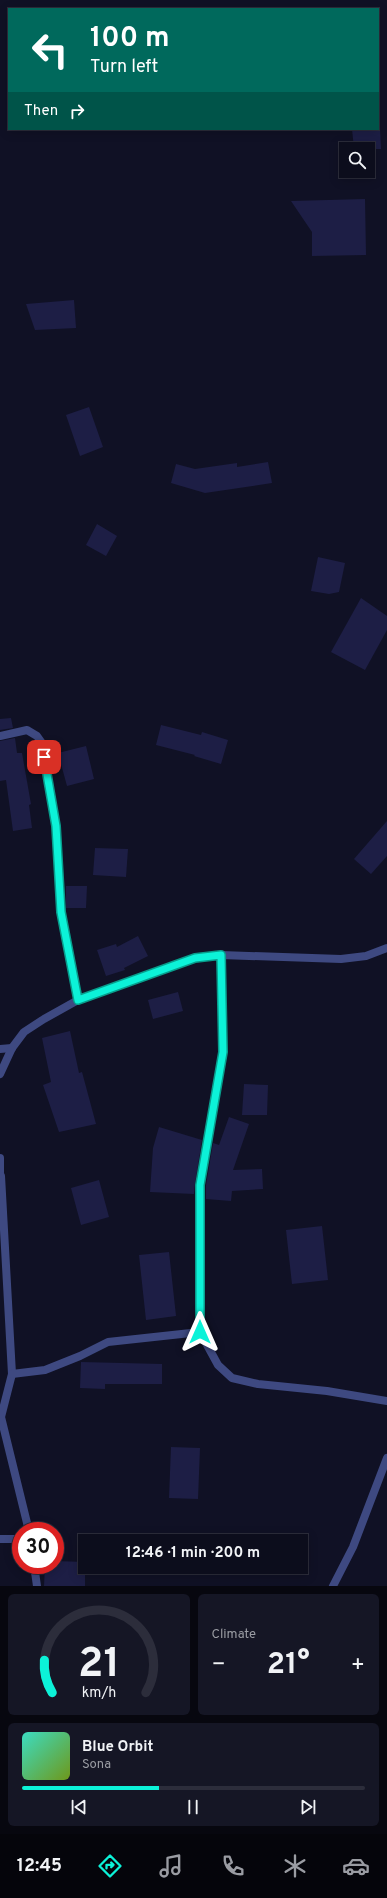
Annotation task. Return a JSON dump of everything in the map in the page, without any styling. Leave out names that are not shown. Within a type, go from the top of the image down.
[{"type":"street","points":[[0,736],[27,730],[37,736],[42,743],[56,826],[61,912],[78,1000]]},
{"type":"street","points":[[0,1074],[12,1048],[24,1032],[78,1000],[195,958],[221,955],[341,959],[366,956],[387,948]]},
{"type":"street","points":[[221,955],[223,1052],[200,1185],[200,1332],[218,1365],[232,1378],[258,1384],[327,1391],[387,1401]]},
{"type":"street","points":[[0,1049],[12,1048]]},
{"type":"street","points":[[0,1158],[12,1374],[1,1417],[27,1522]]},
{"type":"street","points":[[12,1374],[45,1370],[80,1356],[108,1342],[200,1332]]},
{"type":"street","points":[[333,1586],[353,1547],[387,1458]]},
{"type":"street","points":[[0,1539],[12,1539]]},
{"type":"street","points":[[35,1574],[37,1586]]},
{"type":"building","points":[[380,129],[381,149],[375,149],[375,142],[353,142],[352,130]]},
{"type":"building","points":[[365,199],[366,255],[312,256],[312,232],[291,201]]},
{"type":"building","points":[[74,300],[76,328],[35,330],[26,304]]},
{"type":"building","points":[[89,407],[103,447],[80,456],[66,415]]},
{"type":"building","points":[[268,462],[272,483],[205,493],[171,483],[176,464],[195,469],[237,463],[237,467]]},
{"type":"building","points":[[97,524],[117,536],[106,556],[86,545]]},
{"type":"building","points":[[318,557],[345,563],[339,592],[329,594],[311,591]]},
{"type":"building","points":[[361,598],[387,616],[387,630],[365,670],[331,652]]},
{"type":"building","points":[[11,718],[13,728],[0,730],[0,719]]},
{"type":"building","points":[[161,725],[201,735],[202,732],[228,740],[221,764],[194,756],[195,755],[156,745]]},
{"type":"building","points":[[15,738],[17,753],[22,753],[31,804],[29,805],[32,828],[13,831],[6,780],[0,781],[0,741]]},
{"type":"building","points":[[86,746],[94,779],[67,786],[58,753]]},
{"type":"building","points":[[387,821],[387,856],[371,874],[354,859]]},
{"type":"building","points":[[95,848],[128,849],[126,877],[93,875]]},
{"type":"building","points":[[66,886],[87,886],[86,908],[66,908]]},
{"type":"building","points":[[138,936],[148,956],[124,968],[125,970],[106,976],[97,950],[116,944],[117,947]]},
{"type":"building","points":[[178,992],[183,1011],[153,1019],[148,1000]]},
{"type":"building","points":[[70,1031],[79,1073],[82,1072],[96,1124],[59,1132],[43,1085],[51,1082],[42,1038]]},
{"type":"building","points":[[244,1084],[268,1085],[267,1115],[242,1115]]},
{"type":"building","points":[[229,1117],[249,1124],[233,1170],[262,1169],[263,1189],[232,1191],[231,1201],[206,1199],[206,1185],[213,1143],[219,1145]]},
{"type":"building","points":[[159,1127],[202,1140],[194,1194],[150,1192],[153,1148]]},
{"type":"building","points":[[99,1180],[109,1217],[81,1225],[71,1188]]},
{"type":"building","points":[[322,1226],[328,1280],[292,1284],[286,1230]]},
{"type":"building","points":[[169,1252],[176,1316],[146,1320],[139,1255]]},
{"type":"building","points":[[81,1362],[162,1364],[162,1384],[105,1384],[105,1389],[80,1388]]},
{"type":"building","points":[[171,1447],[200,1448],[198,1499],[169,1498]]},
{"type":"building","points":[[64,1561],[78,1562],[78,1574],[85,1574],[85,1586],[44,1586],[45,1574],[64,1574]]},
{"type":"route","points":[[44,757],[56,826],[61,912],[78,1000],[195,958],[221,955],[223,1052],[200,1185],[200,1332]]}]
